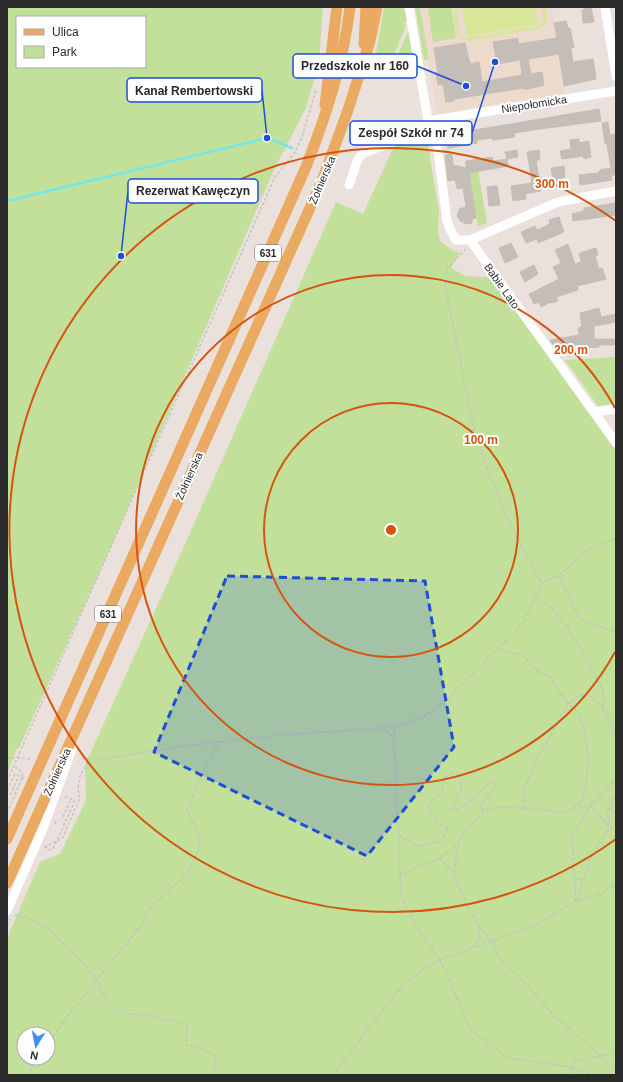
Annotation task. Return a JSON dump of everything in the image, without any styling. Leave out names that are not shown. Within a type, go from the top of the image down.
[{"type":"main road","points":[[325,117],[328,78],[337,7]]},
{"type":"main road","name":"631","points":[[325,117],[344,53],[350,7]]},
{"type":"main road","name":"631","points":[[362,65],[366,7]]},
{"type":"main road","points":[[362,65],[372,32],[376,7]]},
{"type":"main road","name":"Żołnierska","points":[[7,883],[322,181],[348,110],[362,65]]},
{"type":"main road","name":"Żołnierska","points":[[7,839],[37,761],[300,181],[325,117]]},
{"type":"street","points":[[409,7],[431,121],[436,133],[450,229],[456,240],[470,240],[558,202],[616,191]]},
{"type":"street","points":[[605,7],[616,76]]},
{"type":"street","name":"Niepołomicka","points":[[431,121],[616,91]]},
{"type":"street","points":[[349,185],[358,159],[363,152],[420,131],[431,121]]},
{"type":"street","points":[[420,131],[426,135],[436,133]]},
{"type":"street","name":"Babie Lato","points":[[470,240],[616,443]]},
{"type":"street","points":[[594,412],[616,409]]},
{"type":"street","points":[[7,911],[61,784],[86,706]]},
{"type":"path","points":[[7,781],[275,177],[294,154],[312,106],[317,84]]},
{"type":"path","points":[[470,240],[465,252],[448,268],[445,285],[474,427],[507,518],[542,583]]},
{"type":"path","points":[[82,758],[103,759],[176,747],[219,742],[382,728],[395,726],[423,717],[444,703],[498,651],[524,622],[542,583],[559,575],[587,551],[616,538]]},
{"type":"path","points":[[559,575],[580,619],[616,632]]},
{"type":"path","points":[[537,596],[565,623],[588,662],[603,692],[603,708]]},
{"type":"path","points":[[498,651],[521,654],[535,669],[551,678],[568,704],[578,712],[585,733],[588,758],[586,787],[583,799],[575,807]]},
{"type":"path","points":[[525,808],[522,793],[536,760],[568,704],[579,696],[590,695],[603,708],[616,737]]},
{"type":"path","points":[[395,726],[394,738],[401,896],[407,910],[440,960],[471,1030],[505,1056],[514,1059],[571,1067],[596,1075]]},
{"type":"path","points":[[382,728],[394,738]]},
{"type":"path","points":[[56,1034],[142,924],[152,906],[187,874],[198,852],[200,838],[187,810],[199,780],[219,742]]},
{"type":"path","points":[[7,757],[37,761]]},
{"type":"path","points":[[42,848],[62,839],[80,798],[78,788],[80,776],[90,759]]},
{"type":"path","points":[[7,813],[23,776],[19,769],[14,767]]},
{"type":"path","points":[[399,836],[417,846],[441,841],[448,828],[436,823],[428,806],[442,791],[446,774],[460,773],[463,783],[462,792],[451,808],[458,809],[468,803],[490,782],[496,786],[481,805],[484,811]]},
{"type":"path","points":[[7,790],[13,776]]},
{"type":"path","points":[[10,795],[18,778]]},
{"type":"path","points":[[576,901],[572,838],[590,806],[616,779]]},
{"type":"path","points":[[611,827],[607,814],[616,794]]},
{"type":"path","points":[[63,817],[70,801]]},
{"type":"path","points":[[48,840],[46,848],[52,850],[74,803]]},
{"type":"path","points":[[454,874],[458,845],[462,835],[484,811],[499,807],[562,812],[575,807],[590,806],[616,833]]},
{"type":"path","points":[[608,809],[616,814]]},
{"type":"path","points":[[54,826],[56,820]]},
{"type":"path","points":[[576,901],[589,862],[600,840],[611,827]]},
{"type":"path","points":[[400,875],[440,858],[458,845]]},
{"type":"path","points":[[440,858],[454,874],[467,906],[479,927],[492,941],[499,957],[537,996],[551,1013],[616,1069]]},
{"type":"path","points":[[575,880],[583,880]]},
{"type":"path","points":[[333,1075],[401,987],[423,969],[440,960],[536,925],[576,901],[599,895],[616,884]]},
{"type":"path","points":[[7,925],[12,915],[31,919],[46,927],[82,962],[97,981],[107,1001],[124,1014],[141,1014],[187,1024],[186,1044],[214,1054],[216,1060],[212,1075]]},
{"type":"path","points":[[474,948],[479,939],[479,927]]},
{"type":"path","points":[[572,1075],[571,1067],[576,1060],[587,1060],[599,1055],[616,1053]]},
{"type":"path","points":[[27,1075],[33,1066]]},
{"type":"highlighted area","points":[[227,576],[425,581],[454,747],[367,856],[154,752]]},
{"type":"shaded area","points":[[420,7],[552,7],[566,93],[437,114]]},
{"type":"green space","points":[[7,7],[323,7],[319,63],[306,108],[273,172],[111,547],[19,748],[17,748],[7,774]]},
{"type":"green space","points":[[384,7],[402,7],[406,11],[409,21],[405,22],[405,28],[392,60],[375,59]]},
{"type":"green space","points":[[415,7],[420,7],[429,60],[424,60]]},
{"type":"green space","points":[[428,7],[451,7],[456,38],[433,42]]},
{"type":"green space","points":[[457,7],[462,7],[459,9],[457,15],[460,34],[466,38],[539,26],[544,22],[542,7],[545,7],[547,19],[545,26],[539,29],[466,41],[459,36],[457,31],[455,16]]},
{"type":"green space","points":[[473,7],[535,7],[538,24],[467,36],[462,9]]},
{"type":"green space","points":[[410,28],[415,61],[395,60]]},
{"type":"green space","points":[[427,139],[439,212],[438,231],[440,241],[450,249],[460,253],[451,268],[466,276],[487,277],[497,286],[616,447],[616,1075],[7,1075],[7,938],[40,862],[60,854],[86,800],[85,765],[186,542],[336,202],[363,214],[394,146]]},
{"type":"green space","points":[[478,170],[487,223],[478,227],[469,172]]},
{"type":"green space","points":[[616,357],[616,403],[598,406],[565,360]]},
{"type":"building","points":[[585,7],[591,7],[594,22],[583,23],[582,10],[585,9]]},
{"type":"building","points":[[566,21],[568,28],[570,28],[574,47],[571,48],[573,62],[593,59],[596,79],[564,86],[559,54],[528,59],[531,74],[542,72],[544,85],[525,90],[524,88],[454,99],[454,101],[446,102],[443,84],[438,85],[436,73],[438,73],[434,48],[465,43],[470,64],[479,62],[482,82],[522,75],[520,60],[497,64],[493,42],[518,38],[518,44],[557,38],[554,23]]},
{"type":"building","points":[[599,109],[601,121],[514,133],[515,137],[493,140],[492,138],[477,140],[477,143],[448,148],[445,127],[451,132],[463,132]]},
{"type":"building","points":[[608,122],[610,135],[616,134],[616,175],[612,175],[607,144],[605,144],[602,123]]},
{"type":"building","points":[[579,139],[579,143],[589,141],[591,157],[584,159],[583,156],[562,159],[560,151],[571,149],[570,140]]},
{"type":"building","points":[[517,150],[518,157],[507,159],[505,152]]},
{"type":"building","points":[[539,150],[540,160],[536,160],[541,191],[525,194],[526,199],[513,201],[511,186],[532,183],[527,152]]},
{"type":"building","points":[[452,154],[453,165],[466,168],[466,161],[492,157],[493,161],[507,159],[508,166],[469,173],[476,218],[472,219],[472,223],[464,224],[464,221],[461,222],[457,216],[459,209],[466,207],[463,188],[457,189],[455,180],[448,181],[445,155]]},
{"type":"building","points":[[564,166],[565,177],[559,179],[560,184],[554,184],[551,168]]},
{"type":"building","points":[[610,168],[612,180],[580,185],[579,175],[598,173],[600,170]]},
{"type":"building","points":[[497,186],[500,205],[489,206],[487,187]]},
{"type":"building","points":[[616,203],[616,215],[573,221],[572,214],[584,211],[584,208]]},
{"type":"building","points":[[559,217],[564,232],[538,243],[537,239],[526,243],[521,232],[535,226],[537,230],[550,224],[549,220]]},
{"type":"building","points":[[511,243],[518,257],[505,263],[499,248]]},
{"type":"building","points":[[568,244],[575,264],[581,262],[579,253],[596,248],[598,255],[595,256],[599,269],[602,268],[606,279],[577,286],[578,290],[556,297],[558,301],[551,302],[541,307],[539,302],[534,304],[529,294],[559,279],[553,267],[561,263],[555,250]]},
{"type":"building","points":[[534,265],[538,274],[525,282],[520,272]]},
{"type":"building","points":[[599,308],[601,317],[616,314],[616,322],[594,326],[594,339],[615,339],[615,345],[599,345],[599,347],[583,348],[583,345],[554,346],[550,340],[579,335],[578,328],[582,326],[580,313]]},
{"type":"waterway","points":[[7,201],[267,138],[292,148]]},
{"type":"place","name":"Zespół Szkół nr 74","points":[[495,62]]},
{"type":"place","name":"Przedszkole nr 160","points":[[466,86]]},
{"type":"place","name":"Kanał Rembertowski","points":[[267,138]]},
{"type":"place","name":"Rezerwat Kawęczyn","points":[[121,256]]}]
